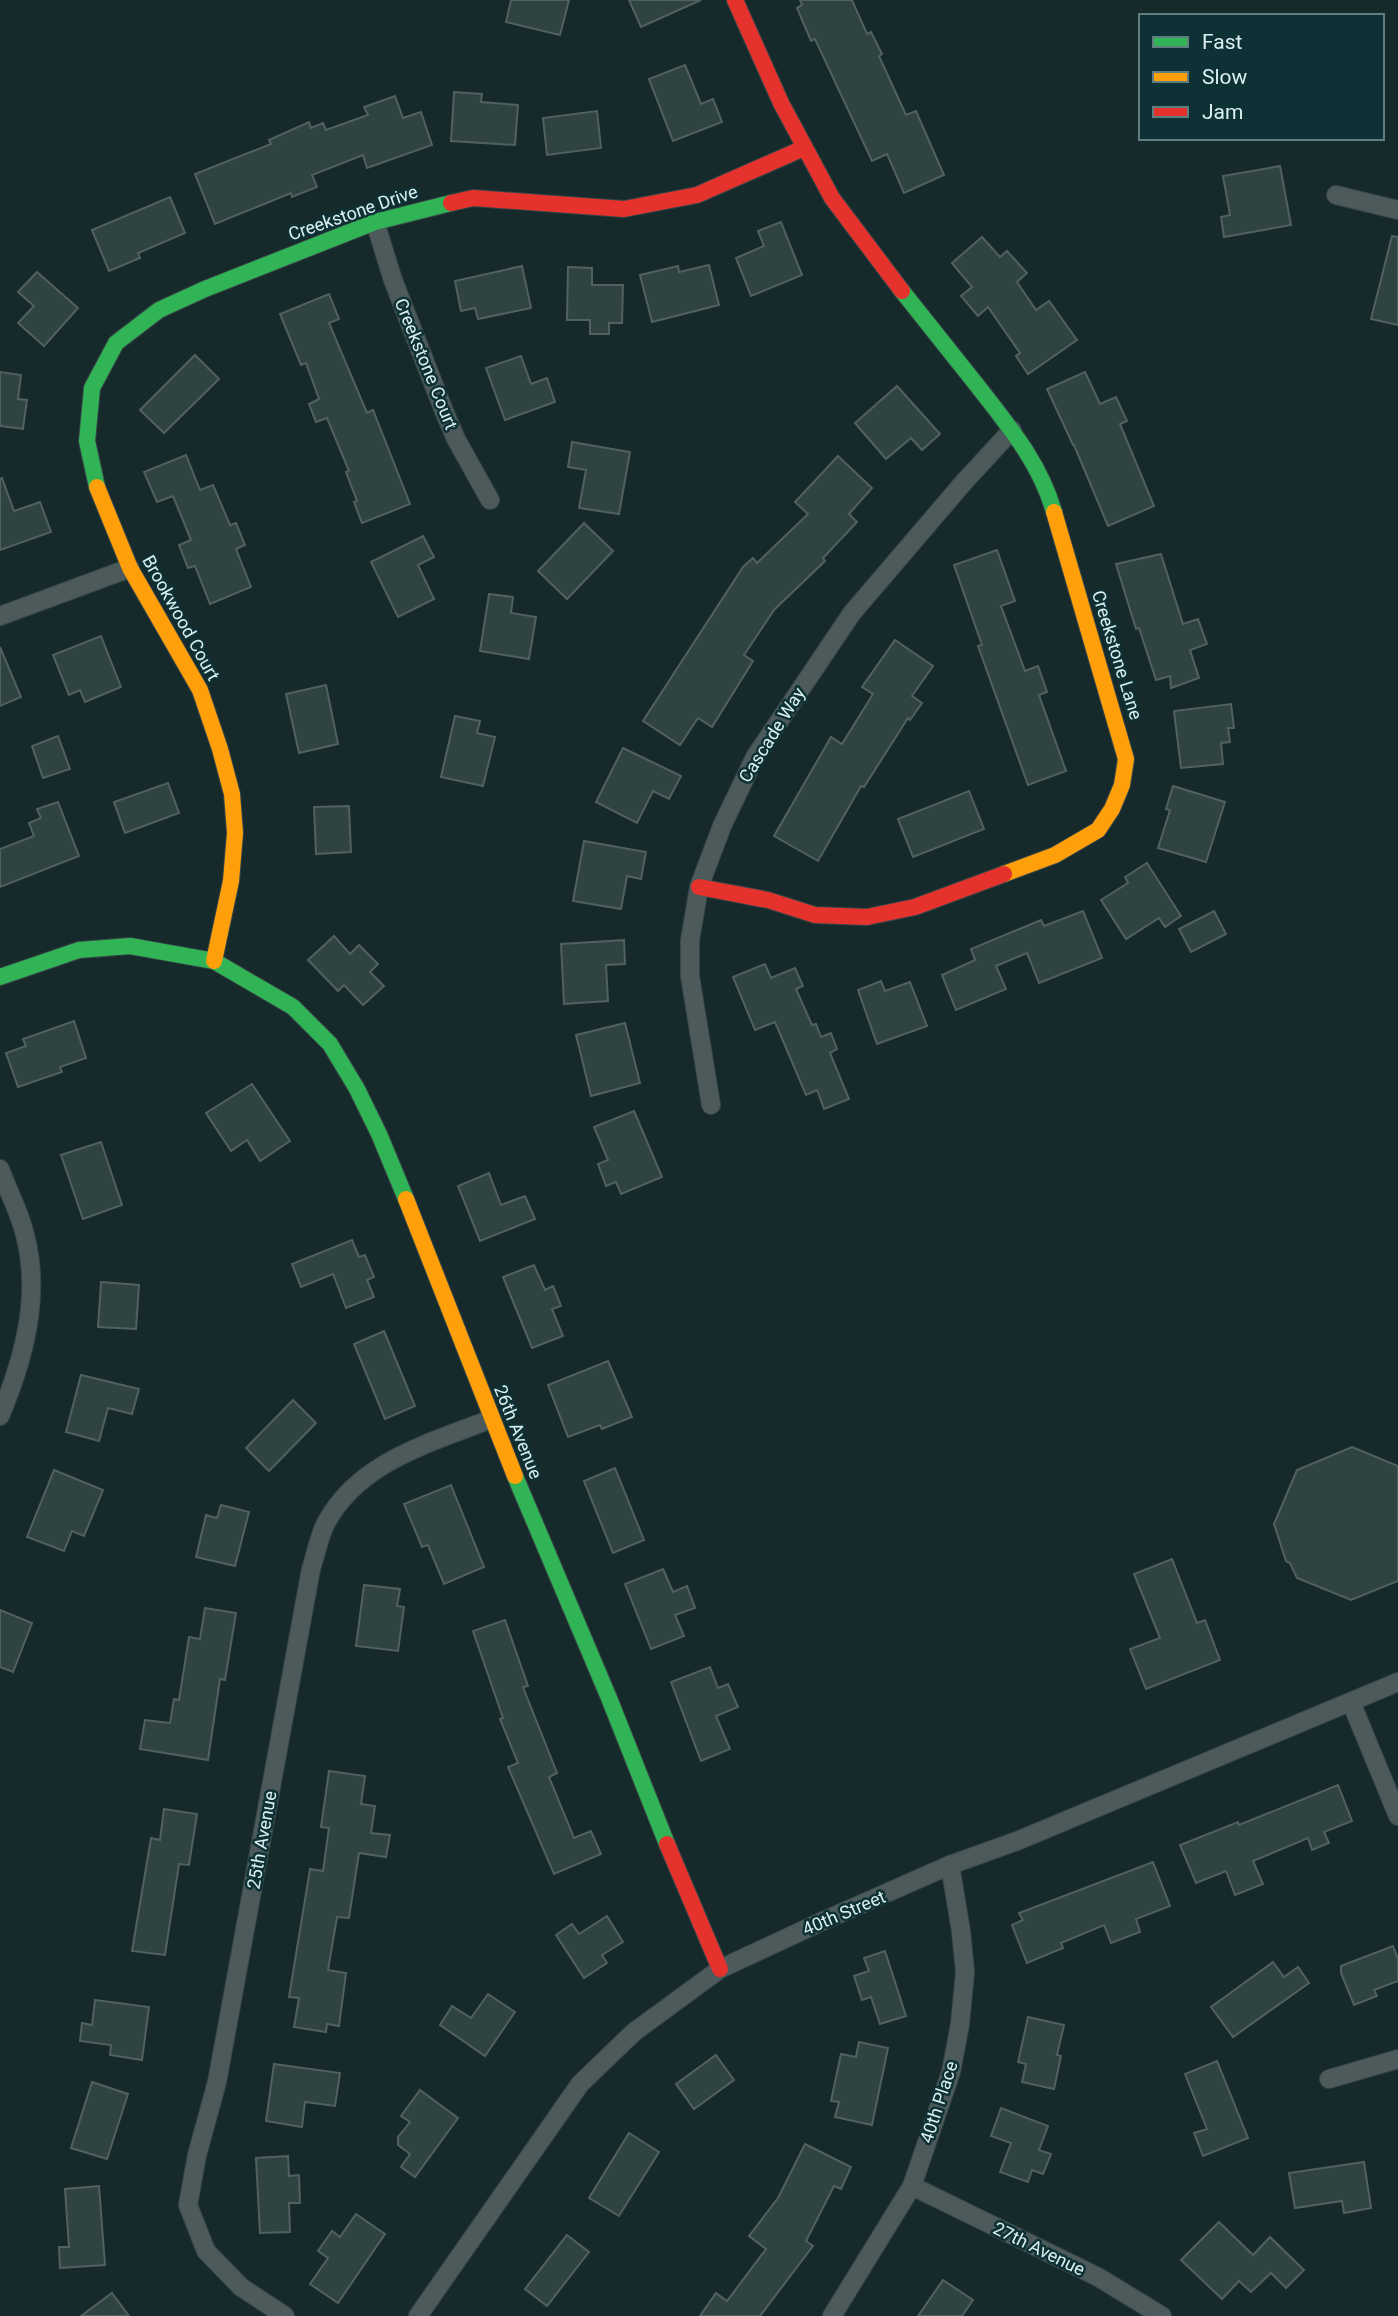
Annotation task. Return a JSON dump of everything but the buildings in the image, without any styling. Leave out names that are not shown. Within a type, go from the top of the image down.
[{"type":"street","points":[[735,0],[804,148]]},
{"type":"street","name":"Creekstone Drive","points":[[89,420],[92,387],[116,344],[159,310],[276,260],[375,222],[472,198],[624,209],[697,195],[804,148]]},
{"type":"street","name":"Creekstone Lane","points":[[699,887],[768,900],[815,915],[867,917],[915,907],[1055,855],[1098,830],[1112,809],[1122,785],[1126,759],[1114,710],[1090,638],[1049,494],[1029,455],[832,198],[804,148]]},
{"type":"street","points":[[1336,195],[1398,209]]},
{"type":"street","name":"Creekstone Court","points":[[375,222],[393,280],[444,411],[456,439],[490,500]]},
{"type":"street","name":"Brookwood Court","points":[[89,420],[87,441],[98,494],[130,568],[200,691],[232,794],[235,833],[231,881],[214,961]]},
{"type":"street","name":"Cascade Way","points":[[712,1105],[690,976],[690,940],[699,887],[722,826],[755,757],[852,613],[1012,430]]},
{"type":"street","points":[[0,616],[130,568]]},
{"type":"street","name":"26th Avenue","points":[[0,977],[79,950],[130,946],[214,961],[292,1007],[330,1044],[357,1089],[379,1135],[446,1296],[491,1419],[720,1969]]},
{"type":"street","points":[[0,1169],[25,1235],[32,1284],[27,1333],[15,1381],[0,1416]]},
{"type":"street","name":"25th Avenue","points":[[285,2316],[241,2287],[206,2252],[188,2205],[197,2155],[220,2068],[311,1569],[326,1523],[355,1484],[396,1457],[491,1419]]},
{"type":"street","name":"40th Street","points":[[418,2316],[580,2084],[634,2032],[720,1969],[950,1866],[1017,1841],[1398,1682]]},
{"type":"street","points":[[1351,1702],[1398,1816]]},
{"type":"street","name":"40th Place","points":[[832,2316],[912,2186],[951,2072],[960,2024],[965,1972],[950,1866]]},
{"type":"street","points":[[1329,2079],[1398,2059]]},
{"type":"street","name":"27th Avenue","points":[[912,2186],[1098,2277],[1162,2316]]},
{"type":"traffic: fast","points":[[97,487],[87,441],[92,388],[116,343],[159,310],[205,289],[375,222],[451,203]]},
{"type":"traffic: fast","points":[[902,291],[1021,444],[1040,477],[1054,512]]},
{"type":"traffic: fast","points":[[0,977],[79,950],[130,946],[214,961],[293,1007],[330,1044],[357,1089],[406,1199]]},
{"type":"traffic: fast","points":[[515,1476],[609,1698],[667,1844]]},
{"type":"traffic: slow","points":[[97,487],[130,568],[200,690],[232,794],[235,833],[231,881],[214,961]]},
{"type":"traffic: slow","points":[[1004,874],[1055,855],[1098,830],[1112,809],[1122,785],[1126,759],[1054,512]]},
{"type":"traffic: slow","points":[[406,1199],[515,1476]]},
{"type":"traffic: jam","points":[[735,0],[781,103],[832,198],[902,291]]},
{"type":"traffic: jam","points":[[451,203],[473,198],[624,209],[697,195],[804,148]]},
{"type":"traffic: jam","points":[[699,887],[768,900],[815,915],[867,917],[915,907],[1004,874]]},
{"type":"traffic: jam","points":[[667,1844],[720,1969]]}]
